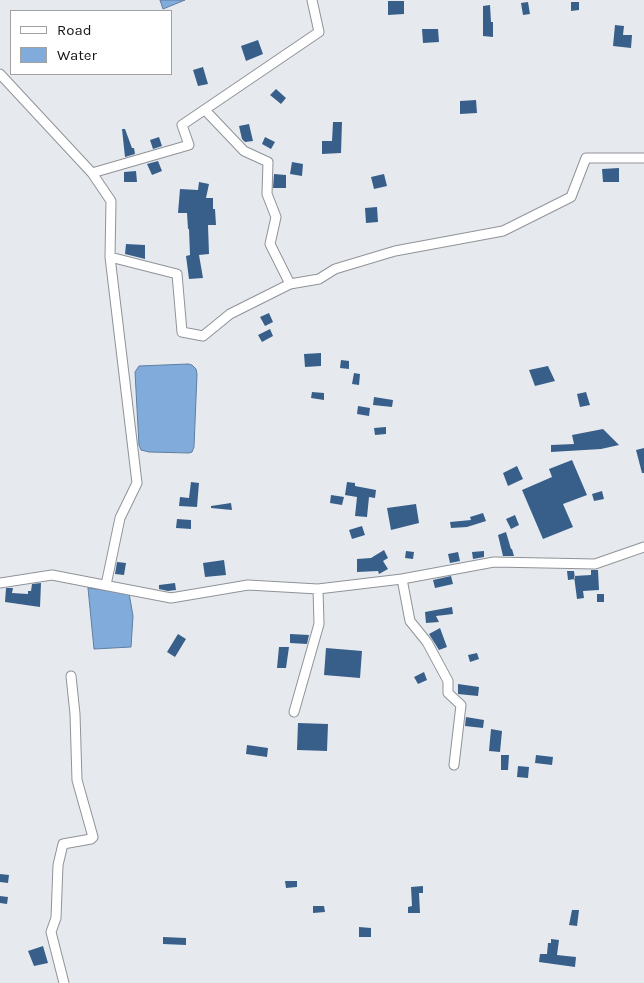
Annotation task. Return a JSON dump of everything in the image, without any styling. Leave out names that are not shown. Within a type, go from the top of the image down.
[{"type":"street","points":[[92,173],[189,145],[182,125],[319,32],[312,0]]},
{"type":"street","points":[[0,74],[92,173],[111,201],[110,257],[137,483],[120,518],[106,585]]},
{"type":"street","points":[[205,110],[244,152],[268,162],[266,194],[276,217],[270,244],[290,284]]},
{"type":"street","points":[[110,257],[177,274],[182,332],[203,336],[230,314],[290,284],[319,279],[336,269],[395,251],[503,231],[571,197],[586,158],[644,158]]},
{"type":"street","points":[[0,583],[52,575],[171,598],[248,585],[318,589],[402,579],[494,562],[595,564],[644,547]]},
{"type":"street","points":[[402,579],[410,621],[427,642],[448,680],[448,693],[461,704],[454,765]]},
{"type":"street","points":[[294,712],[320,624],[318,589]]},
{"type":"street","points":[[64,983],[51,932],[56,918],[58,865],[63,844],[93,836],[77,780],[75,714],[71,676]]},
{"type":"water","points":[[160,0],[185,0],[163,9]]},
{"type":"water","points":[[188,364],[196,369],[197,374],[194,447],[192,452],[149,452],[141,450],[139,445],[135,372],[139,366]]},
{"type":"water","points":[[88,588],[129,593],[133,616],[131,647],[94,649]]},
{"type":"building","points":[[388,1],[404,1],[404,14],[388,15]]},
{"type":"building","points":[[528,2],[530,14],[523,15],[521,3]]},
{"type":"building","points":[[571,2],[579,2],[579,10],[571,11]]},
{"type":"building","points":[[490,5],[493,37],[483,36],[483,6]]},
{"type":"building","points":[[615,25],[624,26],[623,35],[632,35],[631,48],[613,46]]},
{"type":"building","points":[[422,29],[438,29],[439,42],[423,43]]},
{"type":"building","points":[[258,40],[263,54],[246,61],[241,46]]},
{"type":"building","points":[[203,67],[208,84],[198,86],[193,70]]},
{"type":"building","points":[[276,89],[286,98],[281,104],[270,95]]},
{"type":"building","points":[[476,100],[477,113],[460,114],[460,101]]},
{"type":"building","points":[[333,122],[342,122],[341,153],[322,154],[322,141],[332,141]]},
{"type":"building","points":[[249,124],[253,141],[245,142],[242,139],[239,126]]},
{"type":"building","points":[[122,129],[125,129],[135,154],[125,157]]},
{"type":"building","points":[[159,137],[162,146],[153,149],[150,140]]},
{"type":"building","points":[[265,137],[275,142],[271,149],[262,144]]},
{"type":"building","points":[[158,161],[162,171],[152,175],[147,164]]},
{"type":"building","points":[[292,162],[303,164],[302,176],[290,174]]},
{"type":"building","points":[[619,168],[619,182],[603,182],[602,169]]},
{"type":"building","points":[[136,171],[137,182],[124,182],[124,172]]},
{"type":"building","points":[[274,174],[286,175],[286,188],[273,188]]},
{"type":"building","points":[[384,174],[387,186],[374,189],[371,177]]},
{"type":"building","points":[[199,182],[209,184],[206,198],[213,198],[216,225],[208,225],[209,254],[199,255],[203,278],[189,279],[186,256],[190,255],[189,229],[187,213],[178,213],[180,189],[198,190]]},
{"type":"building","points":[[377,207],[378,222],[366,223],[365,208]]},
{"type":"building","points":[[126,244],[145,245],[145,259],[125,254]]},
{"type":"building","points":[[269,313],[273,322],[265,326],[260,317]]},
{"type":"building","points":[[270,329],[273,336],[262,342],[258,335]]},
{"type":"building","points":[[321,353],[321,366],[305,367],[304,354]]},
{"type":"building","points":[[341,360],[349,361],[349,369],[340,368]]},
{"type":"building","points":[[548,366],[555,381],[535,386],[529,370]]},
{"type":"building","points":[[354,373],[360,374],[359,385],[352,384]]},
{"type":"building","points":[[312,392],[324,393],[324,400],[311,398]]},
{"type":"building","points":[[586,392],[590,405],[580,407],[577,394]]},
{"type":"building","points":[[374,397],[393,400],[392,407],[373,405]]},
{"type":"building","points":[[358,406],[370,408],[369,416],[357,414]]},
{"type":"building","points":[[386,427],[386,434],[375,435],[374,428]]},
{"type":"building","points":[[603,429],[619,445],[601,449],[551,452],[551,445],[574,444],[572,435]]},
{"type":"building","points":[[644,448],[644,473],[642,473],[636,450]]},
{"type":"building","points":[[572,460],[587,495],[563,504],[573,527],[543,539],[522,490],[552,477],[549,469]]},
{"type":"building","points":[[517,466],[523,479],[508,486],[503,473]]},
{"type":"building","points":[[191,482],[199,483],[197,507],[179,506],[180,497],[189,498]]},
{"type":"building","points":[[347,482],[355,483],[355,486],[376,490],[375,498],[369,497],[367,517],[355,516],[357,497],[345,495]]},
{"type":"building","points":[[602,491],[604,499],[594,501],[592,494]]},
{"type":"building","points":[[331,495],[344,497],[342,505],[330,503]]},
{"type":"building","points":[[231,503],[232,510],[211,508],[211,506]]},
{"type":"building","points":[[416,504],[419,523],[391,530],[387,508]]},
{"type":"building","points":[[483,513],[486,521],[467,527],[451,528],[450,522],[471,520],[470,517]]},
{"type":"building","points":[[515,515],[519,525],[511,529],[506,519]]},
{"type":"building","points":[[177,519],[191,520],[191,529],[176,528]]},
{"type":"building","points":[[362,526],[365,535],[352,539],[349,530]]},
{"type":"building","points":[[506,532],[514,556],[503,556],[498,535]]},
{"type":"building","points":[[384,550],[388,558],[383,561],[388,569],[379,574],[378,571],[357,572],[357,559],[371,558]]},
{"type":"building","points":[[406,551],[414,552],[413,559],[405,558]]},
{"type":"building","points":[[484,551],[484,557],[473,559],[472,552]]},
{"type":"building","points":[[458,552],[460,561],[450,563],[448,554]]},
{"type":"building","points":[[224,560],[226,575],[205,577],[203,563]]},
{"type":"building","points":[[117,562],[126,563],[124,575],[115,574]]},
{"type":"building","points":[[591,570],[598,570],[599,590],[583,591],[584,598],[577,599],[574,576],[591,575]]},
{"type":"building","points":[[567,571],[574,571],[575,579],[568,580]]},
{"type":"building","points":[[451,576],[453,584],[435,588],[433,580]]},
{"type":"building","points":[[41,583],[40,607],[5,602],[6,588],[13,588],[12,593],[28,594],[28,591],[31,591],[32,584]]},
{"type":"building","points":[[175,583],[176,590],[159,589],[159,585]]},
{"type":"building","points":[[597,594],[604,594],[604,602],[597,602]]},
{"type":"building","points":[[452,607],[453,614],[436,616],[439,622],[426,623],[425,612]]},
{"type":"building","points":[[440,628],[447,647],[439,650],[429,634]]},
{"type":"building","points":[[178,634],[186,639],[175,657],[167,652]]},
{"type":"building","points":[[290,634],[309,635],[307,644],[290,643]]},
{"type":"building","points":[[279,647],[289,647],[286,668],[277,668]]},
{"type":"building","points":[[326,648],[362,651],[360,678],[324,675]]},
{"type":"building","points":[[477,653],[479,659],[470,662],[468,655]]},
{"type":"building","points":[[424,672],[427,680],[418,684],[414,677]]},
{"type":"building","points":[[458,684],[479,687],[478,696],[458,694]]},
{"type":"building","points":[[466,717],[484,720],[483,728],[465,726]]},
{"type":"building","points":[[298,723],[328,724],[327,751],[297,750]]},
{"type":"building","points":[[491,729],[502,731],[500,752],[489,751]]},
{"type":"building","points":[[247,745],[268,748],[267,757],[246,754]]},
{"type":"building","points":[[501,755],[509,755],[508,770],[501,770]]},
{"type":"building","points":[[536,755],[553,757],[552,765],[535,763]]},
{"type":"building","points":[[518,766],[529,767],[528,778],[517,777]]},
{"type":"building","points":[[0,874],[9,875],[8,883],[0,882]]},
{"type":"building","points":[[285,881],[297,881],[297,887],[286,888]]},
{"type":"building","points":[[423,886],[423,893],[419,893],[420,913],[408,913],[408,907],[412,906],[411,887]]},
{"type":"building","points":[[0,896],[8,897],[7,904],[0,903]]},
{"type":"building","points":[[313,906],[324,906],[325,912],[313,913]]},
{"type":"building","points":[[572,910],[579,910],[577,926],[569,925]]},
{"type":"building","points":[[359,927],[371,928],[371,937],[359,937]]},
{"type":"building","points":[[163,937],[186,938],[186,945],[163,944]]},
{"type":"building","points":[[551,939],[559,940],[557,955],[576,957],[575,967],[539,962],[540,954],[547,954],[548,943],[551,943]]},
{"type":"building","points":[[43,946],[48,963],[34,966],[28,951]]}]
